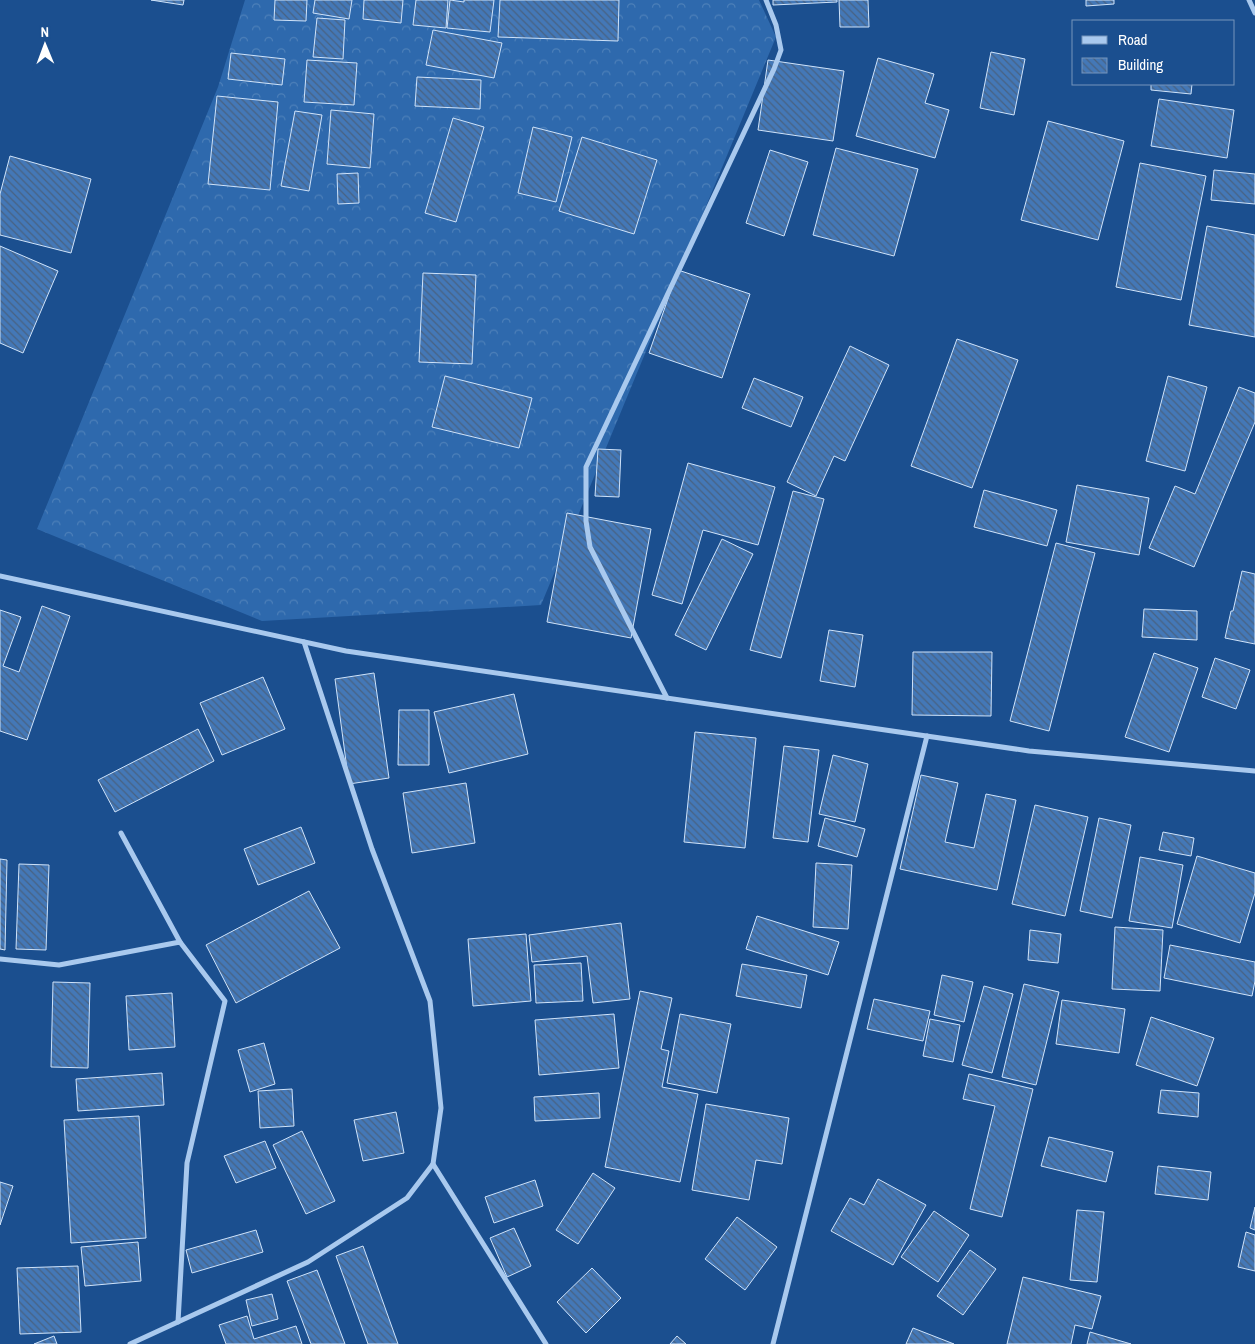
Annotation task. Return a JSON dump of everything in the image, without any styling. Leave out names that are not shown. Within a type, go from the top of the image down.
[{"type":"street","points":[[666,698],[590,547],[586,521],[586,467],[774,69],[781,50],[776,25],[766,0]]},
{"type":"street","points":[[1249,0],[1255,13]]},
{"type":"street","points":[[0,576],[346,651],[1029,750],[1255,771]]},
{"type":"street","points":[[130,1344],[308,1262],[407,1198],[433,1164],[441,1108],[430,1001],[372,848],[304,642]]},
{"type":"street","points":[[773,1344],[927,736]]},
{"type":"street","points":[[121,833],[180,942],[225,1001],[187,1163],[178,1322]]},
{"type":"street","points":[[0,959],[59,965],[180,942]]},
{"type":"street","points":[[433,1164],[546,1344]]},
{"type":"green space","points":[[245,0],[759,0],[776,37],[541,605],[262,621],[37,529],[218,87]]},
{"type":"building","points":[[151,0],[184,0],[183,5]]},
{"type":"building","points":[[275,0],[307,0],[306,21],[274,20]]},
{"type":"building","points":[[315,0],[352,0],[349,19],[313,13]]},
{"type":"building","points":[[364,0],[403,0],[401,23],[363,19]]},
{"type":"building","points":[[416,0],[448,0],[446,28],[413,25]]},
{"type":"building","points":[[450,0],[464,2],[464,0],[494,0],[490,32],[447,28]]},
{"type":"building","points":[[500,0],[619,0],[618,41],[498,37]]},
{"type":"building","points":[[773,0],[837,0],[837,2],[773,5]]},
{"type":"building","points":[[839,0],[868,0],[869,27],[840,27]]},
{"type":"building","points":[[1086,0],[1114,0],[1114,4],[1086,6]]},
{"type":"building","points":[[317,18],[345,20],[343,59],[313,57]]},
{"type":"building","points":[[433,30],[502,43],[494,78],[426,65]]},
{"type":"building","points":[[991,52],[1025,59],[1014,115],[980,108]]},
{"type":"building","points":[[231,53],[285,59],[282,85],[228,79]]},
{"type":"building","points":[[878,58],[934,74],[925,103],[949,110],[935,158],[856,136]]},
{"type":"building","points":[[307,60],[357,63],[354,105],[304,102]]},
{"type":"building","points":[[768,60],[844,71],[833,141],[758,130]]},
{"type":"building","points":[[417,77],[481,80],[480,109],[415,106]]},
{"type":"building","points":[[1151,85],[1192,85],[1191,94],[1151,90]]},
{"type":"building","points":[[217,96],[278,102],[270,190],[208,184]]},
{"type":"building","points":[[1159,99],[1234,110],[1227,158],[1151,146]]},
{"type":"building","points":[[331,110],[374,114],[370,168],[327,164]]},
{"type":"building","points":[[295,111],[322,115],[309,191],[281,186]]},
{"type":"building","points":[[453,118],[484,127],[456,222],[425,213]]},
{"type":"building","points":[[1048,121],[1124,141],[1098,240],[1021,220]]},
{"type":"building","points":[[533,127],[572,137],[556,202],[518,193]]},
{"type":"building","points":[[582,137],[657,160],[634,234],[559,211]]},
{"type":"building","points":[[836,148],[918,169],[894,256],[813,235]]},
{"type":"building","points":[[770,150],[808,162],[784,236],[746,223]]},
{"type":"building","points":[[10,156],[91,179],[71,253],[0,235],[0,194]]},
{"type":"building","points":[[1140,163],[1206,176],[1181,300],[1116,287]]},
{"type":"building","points":[[1214,170],[1255,174],[1255,204],[1211,200]]},
{"type":"building","points":[[358,173],[359,203],[338,204],[337,174]]},
{"type":"building","points":[[1207,226],[1255,235],[1255,337],[1189,325]]},
{"type":"building","points":[[0,246],[58,271],[23,353],[0,343]]},
{"type":"building","points":[[678,270],[750,294],[722,378],[649,353]]},
{"type":"building","points":[[423,273],[476,275],[472,364],[419,362]]},
{"type":"building","points":[[957,339],[1018,360],[972,488],[911,466]]},
{"type":"building","points":[[850,346],[889,365],[845,461],[834,456],[816,496],[787,482]]},
{"type":"building","points":[[445,376],[532,398],[519,448],[432,427]]},
{"type":"building","points":[[1168,376],[1207,387],[1185,471],[1146,461]]},
{"type":"building","points":[[754,378],[803,397],[791,427],[742,408]]},
{"type":"building","points":[[1239,387],[1255,393],[1255,422],[1194,567],[1149,548],[1175,486],[1195,494]]},
{"type":"building","points":[[598,449],[621,450],[619,497],[595,496]]},
{"type":"building","points":[[688,463],[775,487],[758,545],[703,530],[682,604],[652,595]]},
{"type":"building","points":[[1077,485],[1149,498],[1139,555],[1066,542]]},
{"type":"building","points":[[984,490],[1057,510],[1047,546],[974,527]]},
{"type":"building","points":[[793,491],[824,499],[781,658],[750,650]]},
{"type":"building","points":[[567,513],[651,529],[631,638],[547,622]]},
{"type":"building","points":[[722,539],[753,554],[706,650],[675,635]]},
{"type":"building","points":[[1056,543],[1095,553],[1049,731],[1010,721]]},
{"type":"building","points":[[1242,571],[1255,574],[1255,644],[1225,638]]},
{"type":"building","points":[[42,606],[70,616],[27,740],[0,731],[0,610],[21,617],[3,666],[19,672]]},
{"type":"building","points":[[1144,609],[1197,611],[1197,640],[1142,637]]},
{"type":"building","points":[[829,630],[863,635],[855,687],[820,681]]},
{"type":"building","points":[[913,652],[992,652],[991,716],[912,715]]},
{"type":"building","points":[[1154,653],[1198,668],[1169,752],[1125,737]]},
{"type":"building","points":[[1215,658],[1250,670],[1236,709],[1202,697]]},
{"type":"building","points":[[374,673],[389,778],[349,784],[335,679]]},
{"type":"building","points":[[263,677],[285,729],[222,755],[200,703]]},
{"type":"building","points":[[514,694],[528,754],[449,773],[434,712]]},
{"type":"building","points":[[399,710],[429,710],[429,765],[398,765]]},
{"type":"building","points":[[198,729],[214,761],[115,812],[98,780]]},
{"type":"building","points":[[695,732],[756,738],[745,848],[684,842]]},
{"type":"building","points":[[784,746],[819,750],[808,842],[773,838]]},
{"type":"building","points":[[833,755],[868,764],[855,822],[819,814]]},
{"type":"building","points":[[921,775],[958,783],[945,842],[974,848],[986,794],[1016,800],[997,890],[900,869]]},
{"type":"building","points":[[466,783],[475,843],[412,853],[403,793]]},
{"type":"building","points":[[1035,805],[1088,817],[1065,916],[1012,904]]},
{"type":"building","points":[[825,818],[865,829],[857,857],[818,846]]},
{"type":"building","points":[[1099,818],[1131,825],[1112,918],[1080,911]]},
{"type":"building","points":[[301,827],[315,863],[258,885],[244,849]]},
{"type":"building","points":[[1163,832],[1194,838],[1191,856],[1159,850]]},
{"type":"building","points":[[1197,856],[1255,873],[1255,893],[1240,943],[1177,924]]},
{"type":"building","points":[[1140,857],[1183,865],[1172,928],[1129,921]]},
{"type":"building","points":[[0,859],[7,860],[5,950],[0,949]]},
{"type":"building","points":[[816,863],[852,865],[848,929],[813,927]]},
{"type":"building","points":[[19,864],[49,865],[46,950],[16,949]]},
{"type":"building","points":[[309,891],[340,948],[236,1003],[206,945]]},
{"type":"building","points":[[757,916],[839,942],[828,975],[746,949]]},
{"type":"building","points":[[621,923],[630,999],[593,1003],[587,956],[532,962],[529,935]]},
{"type":"building","points":[[1115,927],[1163,930],[1160,991],[1112,989]]},
{"type":"building","points":[[1030,930],[1061,934],[1058,963],[1028,960]]},
{"type":"building","points":[[526,934],[531,1001],[473,1006],[468,939]]},
{"type":"building","points":[[1170,945],[1255,962],[1255,981],[1252,996],[1164,978]]},
{"type":"building","points":[[581,963],[583,1001],[536,1003],[534,965]]},
{"type":"building","points":[[742,964],[807,975],[801,1008],[736,996]]},
{"type":"building","points":[[942,975],[973,982],[964,1022],[934,1015]]},
{"type":"building","points":[[53,982],[90,983],[88,1068],[51,1067]]},
{"type":"building","points":[[1024,984],[1059,992],[1036,1085],[1002,1077]]},
{"type":"building","points":[[984,986],[1013,994],[992,1073],[962,1065]]},
{"type":"building","points":[[640,991],[672,998],[661,1049],[669,1051],[662,1087],[698,1094],[680,1182],[605,1167]]},
{"type":"building","points":[[172,993],[175,1047],[129,1050],[126,996]]},
{"type":"building","points":[[874,999],[930,1011],[923,1041],[867,1029]]},
{"type":"building","points":[[1062,1000],[1125,1009],[1119,1053],[1056,1044]]},
{"type":"building","points":[[614,1014],[619,1068],[539,1075],[535,1020]]},
{"type":"building","points":[[680,1014],[731,1024],[717,1093],[667,1083]]},
{"type":"building","points":[[1151,1017],[1214,1038],[1197,1086],[1136,1065]]},
{"type":"building","points":[[930,1019],[960,1025],[953,1062],[923,1056]]},
{"type":"building","points":[[264,1043],[275,1084],[250,1092],[238,1050]]},
{"type":"building","points":[[162,1073],[164,1105],[78,1111],[76,1079]]},
{"type":"building","points":[[969,1074],[1033,1089],[1002,1217],[970,1209],[995,1106],[963,1099]]},
{"type":"building","points":[[292,1089],[294,1126],[260,1128],[258,1091]]},
{"type":"building","points":[[1161,1090],[1199,1093],[1198,1117],[1158,1113]]},
{"type":"building","points":[[599,1093],[600,1118],[535,1121],[534,1097]]},
{"type":"building","points":[[706,1104],[789,1118],[782,1164],[756,1160],[749,1200],[692,1190]]},
{"type":"building","points":[[396,1112],[404,1153],[363,1161],[354,1120]]},
{"type":"building","points":[[139,1116],[146,1238],[71,1243],[64,1120]]},
{"type":"building","points":[[302,1131],[335,1201],[306,1214],[273,1145]]},
{"type":"building","points":[[1049,1137],[1113,1152],[1106,1182],[1041,1166]]},
{"type":"building","points":[[265,1141],[276,1168],[236,1183],[224,1156]]},
{"type":"building","points":[[1158,1166],[1211,1172],[1208,1200],[1155,1194]]},
{"type":"building","points":[[593,1173],[615,1188],[578,1244],[556,1230]]},
{"type":"building","points":[[878,1179],[926,1205],[893,1265],[831,1231],[850,1198],[864,1205]]},
{"type":"building","points":[[535,1180],[543,1206],[494,1223],[485,1197]]},
{"type":"building","points":[[0,1182],[13,1186],[0,1225]]},
{"type":"building","points":[[1255,1207],[1255,1230],[1250,1228]]},
{"type":"building","points":[[1077,1210],[1104,1212],[1097,1282],[1070,1280]]},
{"type":"building","points":[[934,1211],[969,1235],[938,1282],[901,1257]]},
{"type":"building","points":[[737,1217],[777,1247],[745,1290],[705,1259]]},
{"type":"building","points":[[514,1228],[531,1266],[507,1277],[490,1238]]},
{"type":"building","points":[[256,1230],[263,1252],[192,1273],[186,1250]]},
{"type":"building","points":[[1246,1232],[1255,1235],[1255,1271],[1238,1267]]},
{"type":"building","points":[[138,1242],[141,1281],[85,1286],[81,1247]]},
{"type":"building","points":[[363,1246],[398,1344],[368,1344],[336,1256]]},
{"type":"building","points":[[970,1250],[996,1269],[963,1315],[937,1296]]},
{"type":"building","points":[[78,1266],[81,1332],[20,1334],[17,1268]]},
{"type":"building","points":[[592,1268],[621,1298],[586,1333],[557,1302]]},
{"type":"building","points":[[317,1270],[345,1344],[311,1344],[287,1281]]},
{"type":"building","points":[[1023,1277],[1101,1296],[1092,1329],[1075,1325],[1071,1344],[1007,1344]]},
{"type":"building","points":[[272,1294],[278,1319],[252,1326],[246,1300]]},
{"type":"building","points":[[247,1316],[254,1339],[296,1326],[302,1344],[226,1344],[219,1325]]},
{"type":"building","points":[[913,1328],[954,1344],[906,1344]]},
{"type":"building","points":[[1090,1332],[1131,1344],[1087,1344]]},
{"type":"building","points":[[54,1336],[57,1344],[34,1344]]},
{"type":"building","points":[[677,1336],[686,1344],[670,1344]]}]
